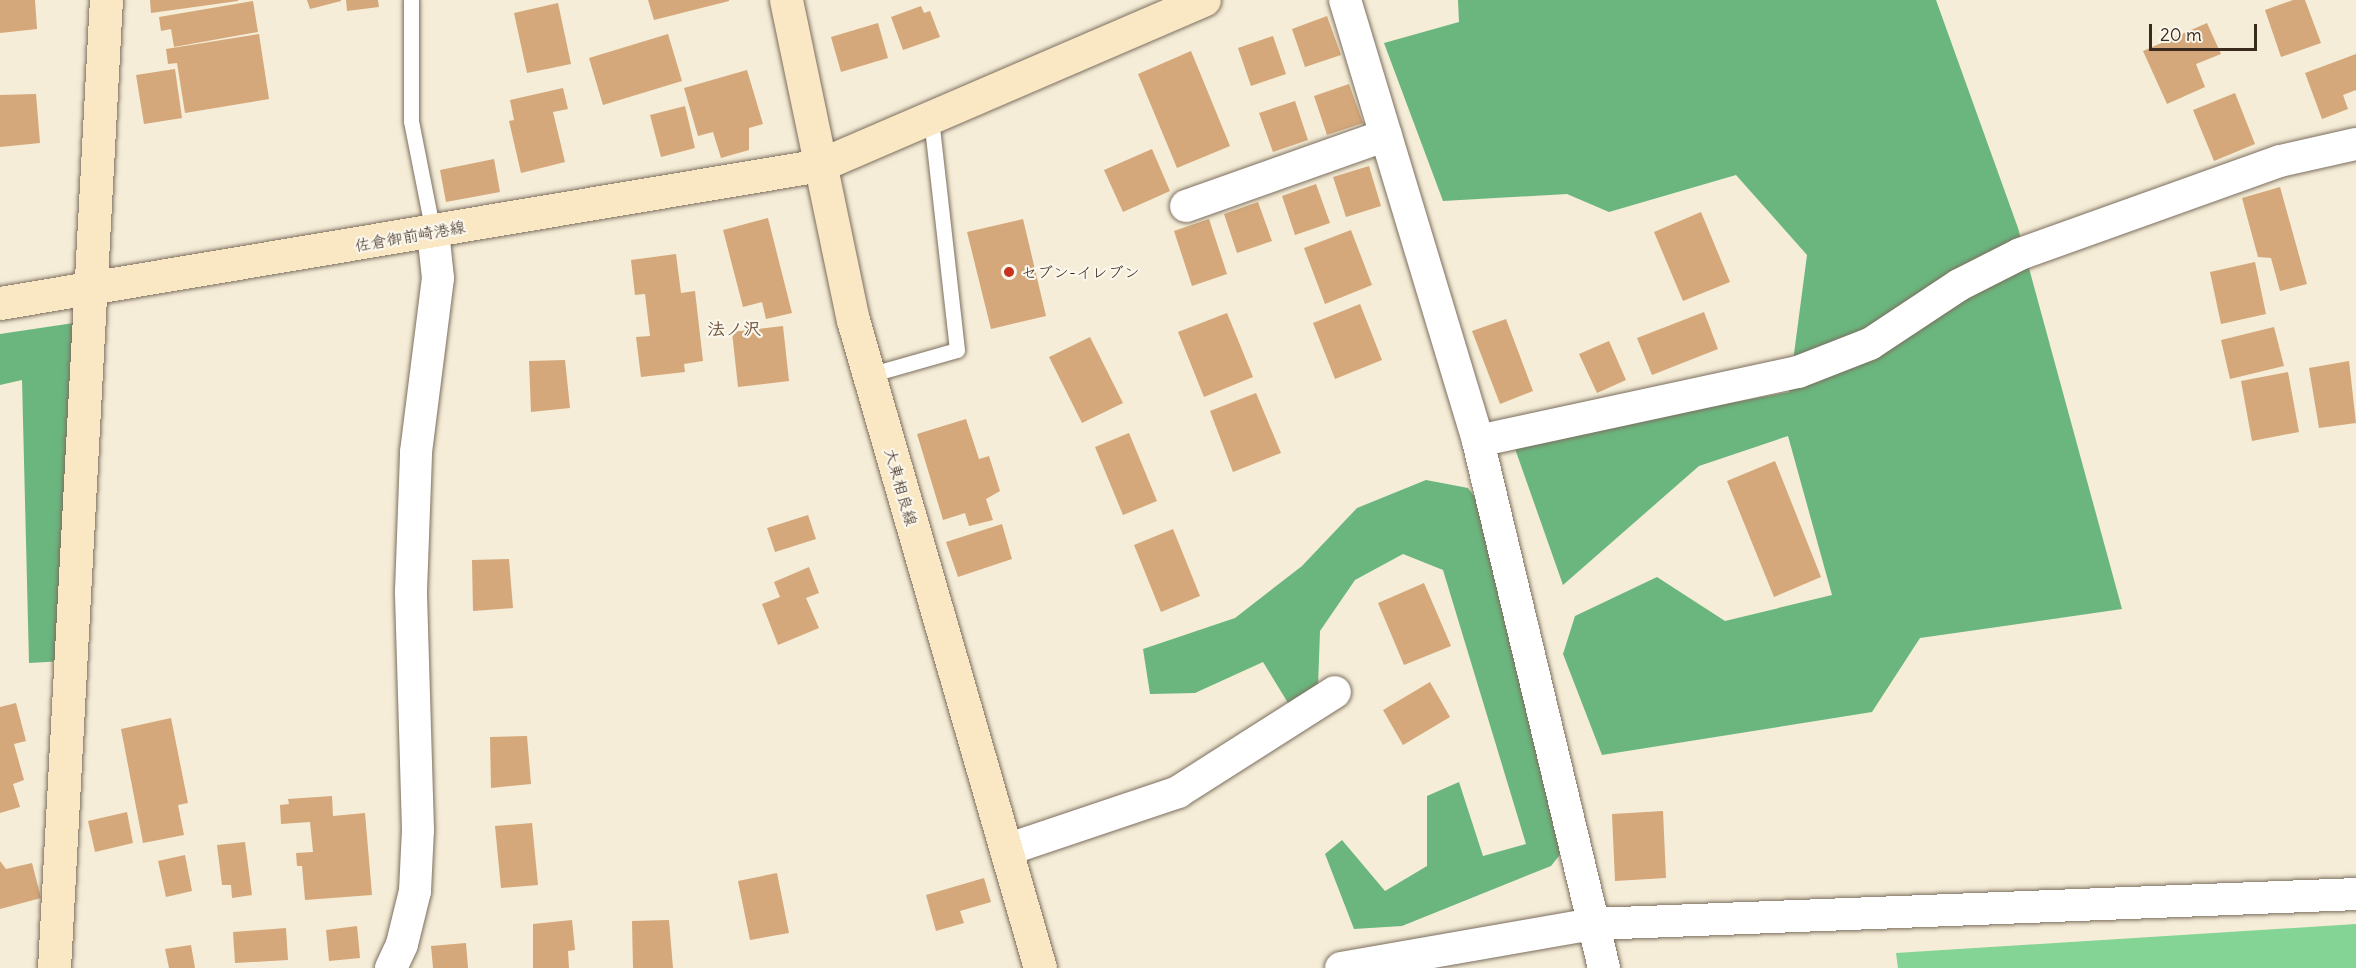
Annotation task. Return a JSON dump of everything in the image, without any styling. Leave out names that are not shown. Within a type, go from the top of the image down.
[{"type":"main road","points":[[54,968],[94,288],[106,0]]},
{"type":"main road","name":"大東相良線","points":[[786,0],[853,320],[1040,968]]},
{"type":"main road","name":"佐倉御前崎港線","points":[[0,303],[433,232],[820,165],[1204,0]]},
{"type":"street","points":[[1345,0],[1478,441],[1604,968]]},
{"type":"street","points":[[1186,206],[1386,135]]},
{"type":"street","points":[[1478,441],[1798,372],[1870,344],[1959,285],[2020,254],[2280,161],[2356,144]]},
{"type":"street","points":[[391,968],[402,944],[415,891],[418,830],[411,591],[416,452],[438,278],[433,232]]},
{"type":"street","points":[[1006,850],[1178,792],[1335,692]]},
{"type":"street","points":[[1341,968],[1594,924],[2356,894]]},
{"type":"lane","points":[[411,0],[411,121],[433,232]]},
{"type":"lane","points":[[869,375],[957,350],[932,118]]},
{"type":"green space","points":[[1458,0],[1936,0],[2018,228],[2122,609],[1920,638],[1872,712],[1602,755],[1563,654],[1575,616],[1657,577],[1725,621],[1832,595],[1788,436],[1699,466],[1563,585],[1513,443],[1789,392],[1807,255],[1736,175],[1609,212],[1567,194],[1443,201],[1384,43],[1459,22]]},
{"type":"green space","points":[[87,321],[65,661],[29,663],[22,380],[0,385],[0,334]]},
{"type":"green space","points":[[1426,480],[1468,488],[1500,530],[1574,837],[1551,866],[1402,926],[1354,929],[1325,854],[1342,840],[1385,891],[1427,866],[1427,796],[1459,782],[1483,856],[1526,844],[1443,570],[1403,554],[1355,580],[1320,631],[1318,686],[1296,716],[1263,662],[1195,693],[1150,694],[1143,649],[1235,618],[1302,566],[1357,508]]},
{"type":"green space","points":[[2356,924],[2356,968],[1898,968],[1896,953]]},
{"type":"building","points":[[0,0],[35,0],[37,29],[0,33]]},
{"type":"building","points":[[150,0],[238,0],[238,1],[151,13]]},
{"type":"building","points":[[307,0],[341,0],[341,1],[310,9]]},
{"type":"building","points":[[346,0],[378,0],[379,7],[347,11]]},
{"type":"building","points":[[648,0],[729,0],[729,1],[654,20]]},
{"type":"building","points":[[2293,0],[2305,0],[2321,43],[2281,57],[2265,10]]},
{"type":"building","points":[[253,1],[258,32],[174,47],[171,29],[161,31],[159,17]]},
{"type":"building","points":[[558,3],[571,64],[527,73],[514,13]]},
{"type":"building","points":[[921,6],[924,13],[930,11],[940,37],[903,50],[891,17]]},
{"type":"building","points":[[1327,16],[1341,55],[1305,67],[1292,29]]},
{"type":"building","points":[[878,23],[888,58],[841,72],[831,37]]},
{"type":"building","points":[[2207,23],[2221,54],[2196,64],[2205,87],[2167,104],[2143,51]]},
{"type":"building","points":[[259,34],[269,99],[185,113],[177,63],[168,64],[166,49]]},
{"type":"building","points":[[668,34],[682,81],[603,105],[589,58]]},
{"type":"building","points":[[1273,36],[1286,74],[1251,86],[1238,48]]},
{"type":"building","points":[[1191,51],[1230,146],[1177,168],[1138,74]]},
{"type":"building","points":[[2356,54],[2356,90],[2343,95],[2348,109],[2322,119],[2305,73]]},
{"type":"building","points":[[175,69],[182,118],[144,124],[136,75]]},
{"type":"building","points":[[747,70],[763,124],[749,128],[749,150],[721,158],[713,132],[698,136],[684,88]]},
{"type":"building","points":[[1349,84],[1363,123],[1327,135],[1314,96]]},
{"type":"building","points":[[563,88],[568,109],[553,112],[565,162],[521,173],[509,121],[514,120],[510,100]]},
{"type":"building","points":[[2235,93],[2255,144],[2214,161],[2193,110]]},
{"type":"building","points":[[36,94],[40,143],[0,147],[0,95]]},
{"type":"building","points":[[1295,101],[1308,140],[1273,152],[1259,113]]},
{"type":"building","points":[[685,106],[695,148],[661,157],[650,115]]},
{"type":"building","points":[[1152,149],[1170,191],[1123,212],[1104,170]]},
{"type":"building","points":[[494,159],[500,192],[446,202],[440,170]]},
{"type":"building","points":[[1369,166],[1381,206],[1346,217],[1333,177]]},
{"type":"building","points":[[1316,184],[1330,223],[1295,235],[1282,196]]},
{"type":"building","points":[[2280,187],[2307,284],[2280,291],[2271,258],[2258,257],[2242,198]]},
{"type":"building","points":[[1258,202],[1272,241],[1237,253],[1224,214]]},
{"type":"building","points":[[1701,212],[1730,282],[1683,301],[1654,232]]},
{"type":"building","points":[[768,218],[792,313],[766,319],[762,302],[743,307],[723,230]]},
{"type":"building","points":[[1023,219],[1046,316],[991,329],[967,232]]},
{"type":"building","points":[[1209,219],[1227,274],[1192,286],[1174,231]]},
{"type":"building","points":[[1351,230],[1372,285],[1325,304],[1304,248]]},
{"type":"building","points":[[676,254],[681,293],[695,291],[703,361],[684,364],[685,372],[641,377],[636,337],[650,336],[645,294],[635,295],[631,260]]},
{"type":"building","points":[[2255,262],[2266,314],[2221,324],[2210,272]]},
{"type":"building","points":[[1360,304],[1382,360],[1335,379],[1313,323]]},
{"type":"building","points":[[1704,312],[1718,349],[1652,375],[1637,338]]},
{"type":"building","points":[[1227,313],[1253,377],[1204,397],[1178,332]]},
{"type":"building","points":[[1506,319],[1533,391],[1500,404],[1472,331]]},
{"type":"building","points":[[783,326],[789,381],[738,387],[732,332]]},
{"type":"building","points":[[2274,327],[2284,366],[2230,379],[2221,340]]},
{"type":"building","points":[[1090,337],[1123,403],[1082,423],[1049,357]]},
{"type":"building","points":[[1609,341],[1626,380],[1597,393],[1579,354]]},
{"type":"building","points":[[565,360],[570,408],[531,412],[529,361]]},
{"type":"building","points":[[2349,361],[2356,423],[2319,428],[2309,368]]},
{"type":"building","points":[[2288,372],[2299,432],[2252,441],[2241,381]]},
{"type":"building","points":[[1256,393],[1281,453],[1233,472],[1210,411]]},
{"type":"building","points":[[966,419],[979,459],[989,456],[1000,491],[986,499],[993,520],[969,526],[965,513],[943,520],[917,434]]},
{"type":"building","points":[[1129,433],[1157,501],[1123,515],[1095,447]]},
{"type":"building","points":[[1775,461],[1821,577],[1774,597],[1727,481]]},
{"type":"building","points":[[808,515],[816,539],[775,552],[767,528]]},
{"type":"building","points":[[1002,524],[1012,559],[958,577],[946,542]]},
{"type":"building","points":[[1173,529],[1200,596],[1161,612],[1134,545]]},
{"type":"building","points":[[509,559],[513,608],[473,611],[472,560]]},
{"type":"building","points":[[809,567],[819,593],[806,598],[819,628],[778,645],[762,604],[780,597],[774,582]]},
{"type":"building","points":[[1424,583],[1451,646],[1404,665],[1378,603]]},
{"type":"building","points":[[1430,682],[1450,717],[1403,745],[1383,710]]},
{"type":"building","points":[[16,703],[26,741],[14,744],[24,780],[13,784],[20,807],[0,813],[0,707]]},
{"type":"building","points":[[171,718],[188,803],[178,805],[184,835],[143,843],[121,729]]},
{"type":"building","points":[[527,736],[531,784],[491,788],[490,737]]},
{"type":"building","points":[[332,796],[333,816],[365,813],[372,895],[305,900],[302,866],[297,866],[296,853],[313,852],[310,822],[281,824],[280,805],[289,804],[288,799]]},
{"type":"building","points":[[1663,811],[1666,878],[1615,881],[1612,814]]},
{"type":"building","points":[[127,812],[133,843],[95,852],[88,821]]},
{"type":"building","points":[[532,823],[538,885],[501,888],[495,826]]},
{"type":"building","points":[[245,842],[252,895],[232,898],[231,885],[222,885],[217,845]]},
{"type":"building","points":[[185,855],[192,891],[166,897],[158,861]]},
{"type":"building","points":[[0,861],[6,869],[32,863],[41,898],[0,909]]},
{"type":"building","points":[[777,873],[789,933],[750,940],[738,881]]},
{"type":"building","points":[[984,878],[991,902],[960,911],[964,923],[936,931],[926,895]]},
{"type":"building","points":[[572,920],[575,950],[568,951],[569,968],[533,968],[533,924]]},
{"type":"building","points":[[669,920],[673,968],[633,968],[632,921]]},
{"type":"building","points":[[357,926],[360,958],[329,961],[326,930]]},
{"type":"building","points":[[286,928],[288,960],[235,963],[233,932]]},
{"type":"building","points":[[466,943],[468,968],[433,968],[431,946]]},
{"type":"building","points":[[191,945],[195,968],[169,968],[165,949]]},
{"type":"place","name":"セブン-イレブン","points":[[1009,272]]},
{"type":"district","name":"法ノ沢","points":[[734,329]]}]
